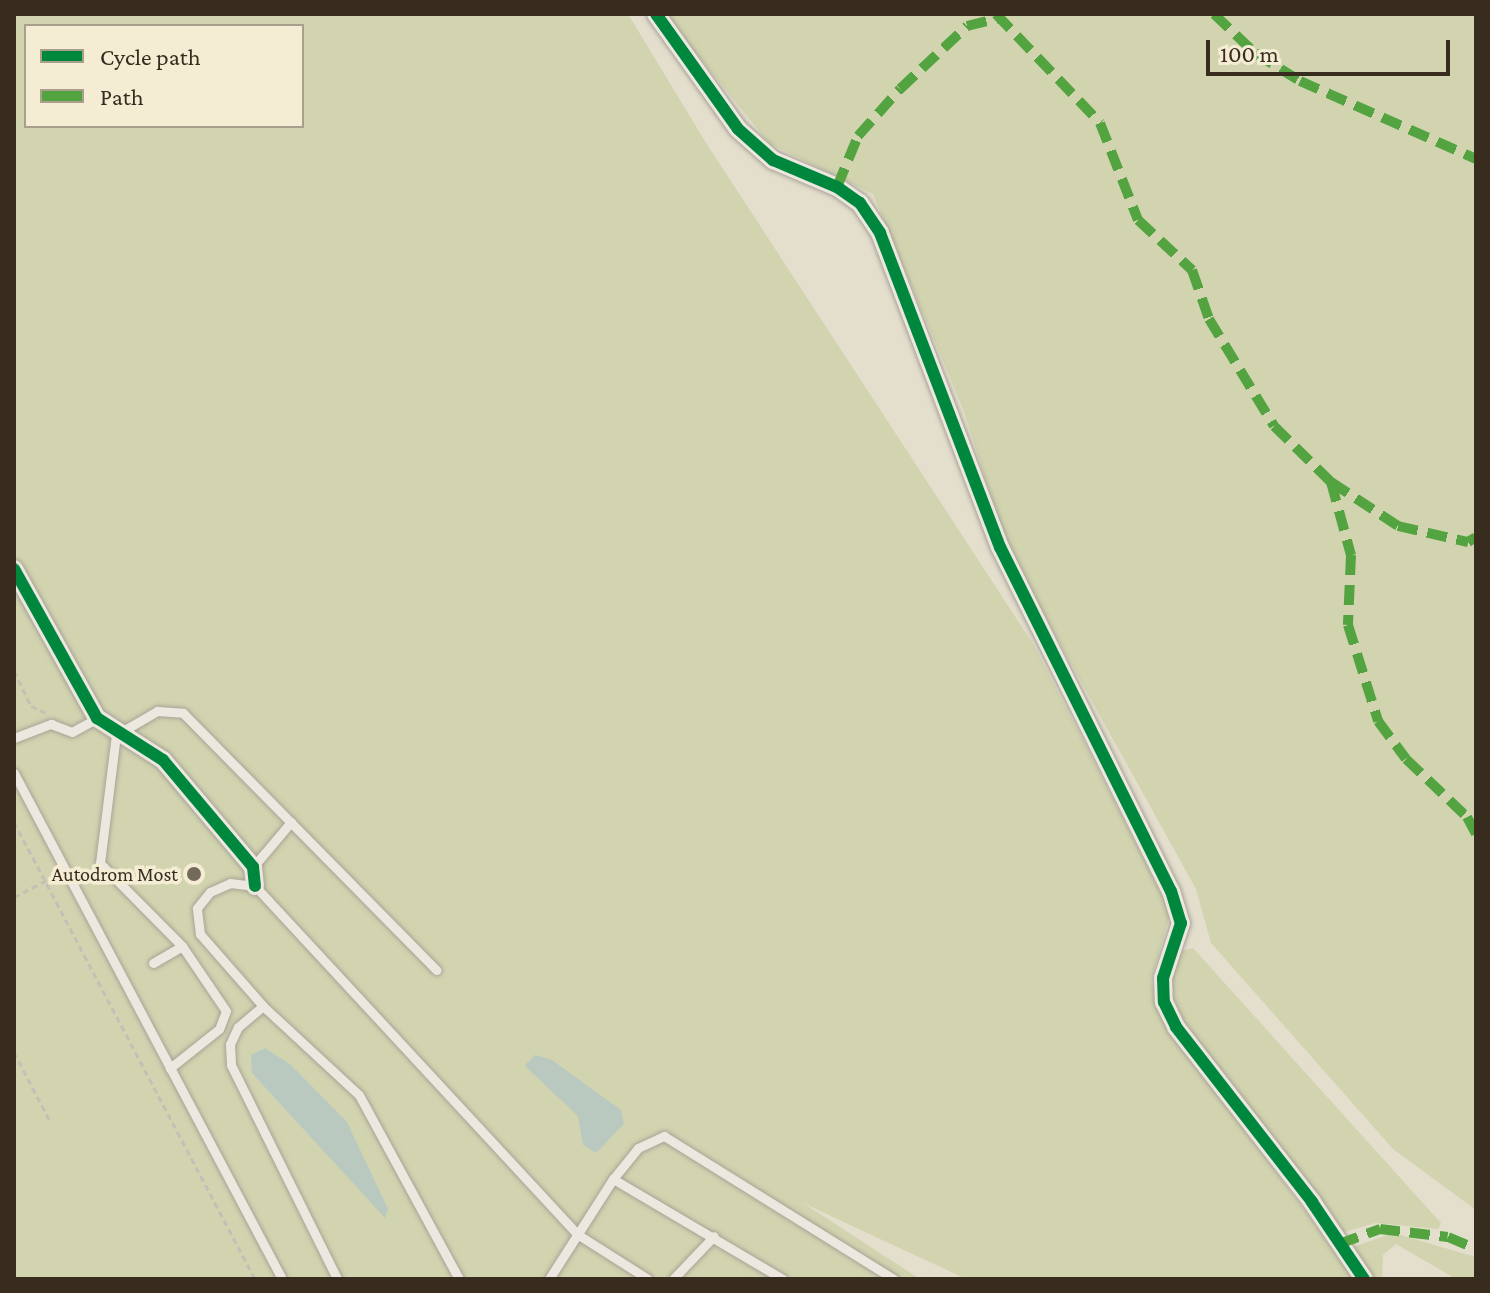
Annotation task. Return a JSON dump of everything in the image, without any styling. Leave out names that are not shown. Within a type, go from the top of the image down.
[{"type":"street","points":[[656,14],[738,129],[773,160],[837,187],[860,203],[880,233],[1000,547],[1171,891],[1181,923],[1163,978],[1164,1002],[1176,1027],[1312,1202],[1364,1279]]},
{"type":"street","points":[[14,569],[97,718],[116,735],[163,760],[254,876]]},
{"type":"lane","points":[[170,1068],[219,1029],[226,1011],[182,946],[100,863],[116,735],[157,711],[183,713],[436,970]]},
{"type":"lane","points":[[14,738],[51,724],[72,732],[97,718]]},
{"type":"lane","points":[[14,773],[282,1279]]},
{"type":"lane","points":[[291,822],[254,876],[210,892],[195,919],[209,947],[263,1006],[359,1095],[459,1279]]},
{"type":"lane","points":[[254,876],[577,1234],[648,1279]]},
{"type":"lane","points":[[153,963],[182,946]]},
{"type":"lane","points":[[263,1006],[238,1027],[230,1044],[231,1065],[337,1279]]},
{"type":"lane","points":[[219,1029],[230,1044]]},
{"type":"lane","points":[[549,1279],[613,1179],[638,1148],[664,1136],[894,1279]]},
{"type":"lane","points":[[613,1179],[783,1279]]},
{"type":"lane","points":[[673,1279],[714,1236]]},
{"type":"path","points":[[14,640],[14,649]]},
{"type":"path","points":[[14,671],[31,706],[50,713]]},
{"type":"path","points":[[14,822],[255,1279]]},
{"type":"path","points":[[14,897],[46,881]]},
{"type":"path","points":[[14,1052],[49,1119]]},
{"type":"green space","points":[[14,14],[628,14],[706,143],[1035,647],[1171,911],[1151,981],[1171,1033],[1356,1279],[966,1279],[803,1203],[920,1279],[14,1279]]},
{"type":"green space","points":[[664,14],[1476,14],[1476,1210],[1393,1149],[1211,943],[1196,889],[1007,548],[964,411],[873,194],[770,144]]},
{"type":"green space","points":[[1193,948],[1441,1223],[1438,1229],[1376,1223],[1340,1233],[1178,1020],[1167,981],[1180,951]]},
{"type":"green space","points":[[1393,1233],[1476,1257],[1476,1279],[1456,1279],[1396,1244],[1383,1255],[1382,1279],[1371,1279],[1353,1247]]},
{"type":"shaded area","points":[[265,1048],[291,1065],[347,1122],[388,1209],[385,1218],[252,1073],[251,1055]]},
{"type":"shaded area","points":[[535,1055],[552,1060],[621,1110],[624,1124],[596,1153],[583,1145],[578,1116],[525,1065]]},
{"type":"marked path","points":[[996,14],[1100,123],[1138,220],[1192,270],[1209,319],[1274,426],[1331,482],[1351,555],[1348,625],[1378,721],[1406,759],[1467,817],[1476,834]]},
{"type":"marked path","points":[[1214,14],[1255,53],[1300,81],[1476,159]]},
{"type":"marked path","points":[[837,187],[858,136],[900,89],[967,26],[1000,18]]},
{"type":"marked path","points":[[1331,482],[1398,526],[1468,542],[1476,537]]},
{"type":"marked path","points":[[1339,1244],[1380,1229],[1448,1237],[1476,1249]]},
{"type":"cycle path","points":[[656,14],[738,129],[773,160],[837,187],[860,203],[880,233],[1000,547],[1171,891],[1181,923],[1163,978],[1164,1002],[1176,1027],[1312,1202],[1364,1279]]},
{"type":"cycle path","points":[[14,569],[97,718],[163,760],[253,867],[255,886]]},
{"type":"place","name":"Autodrom Most","points":[[194,874]]}]
